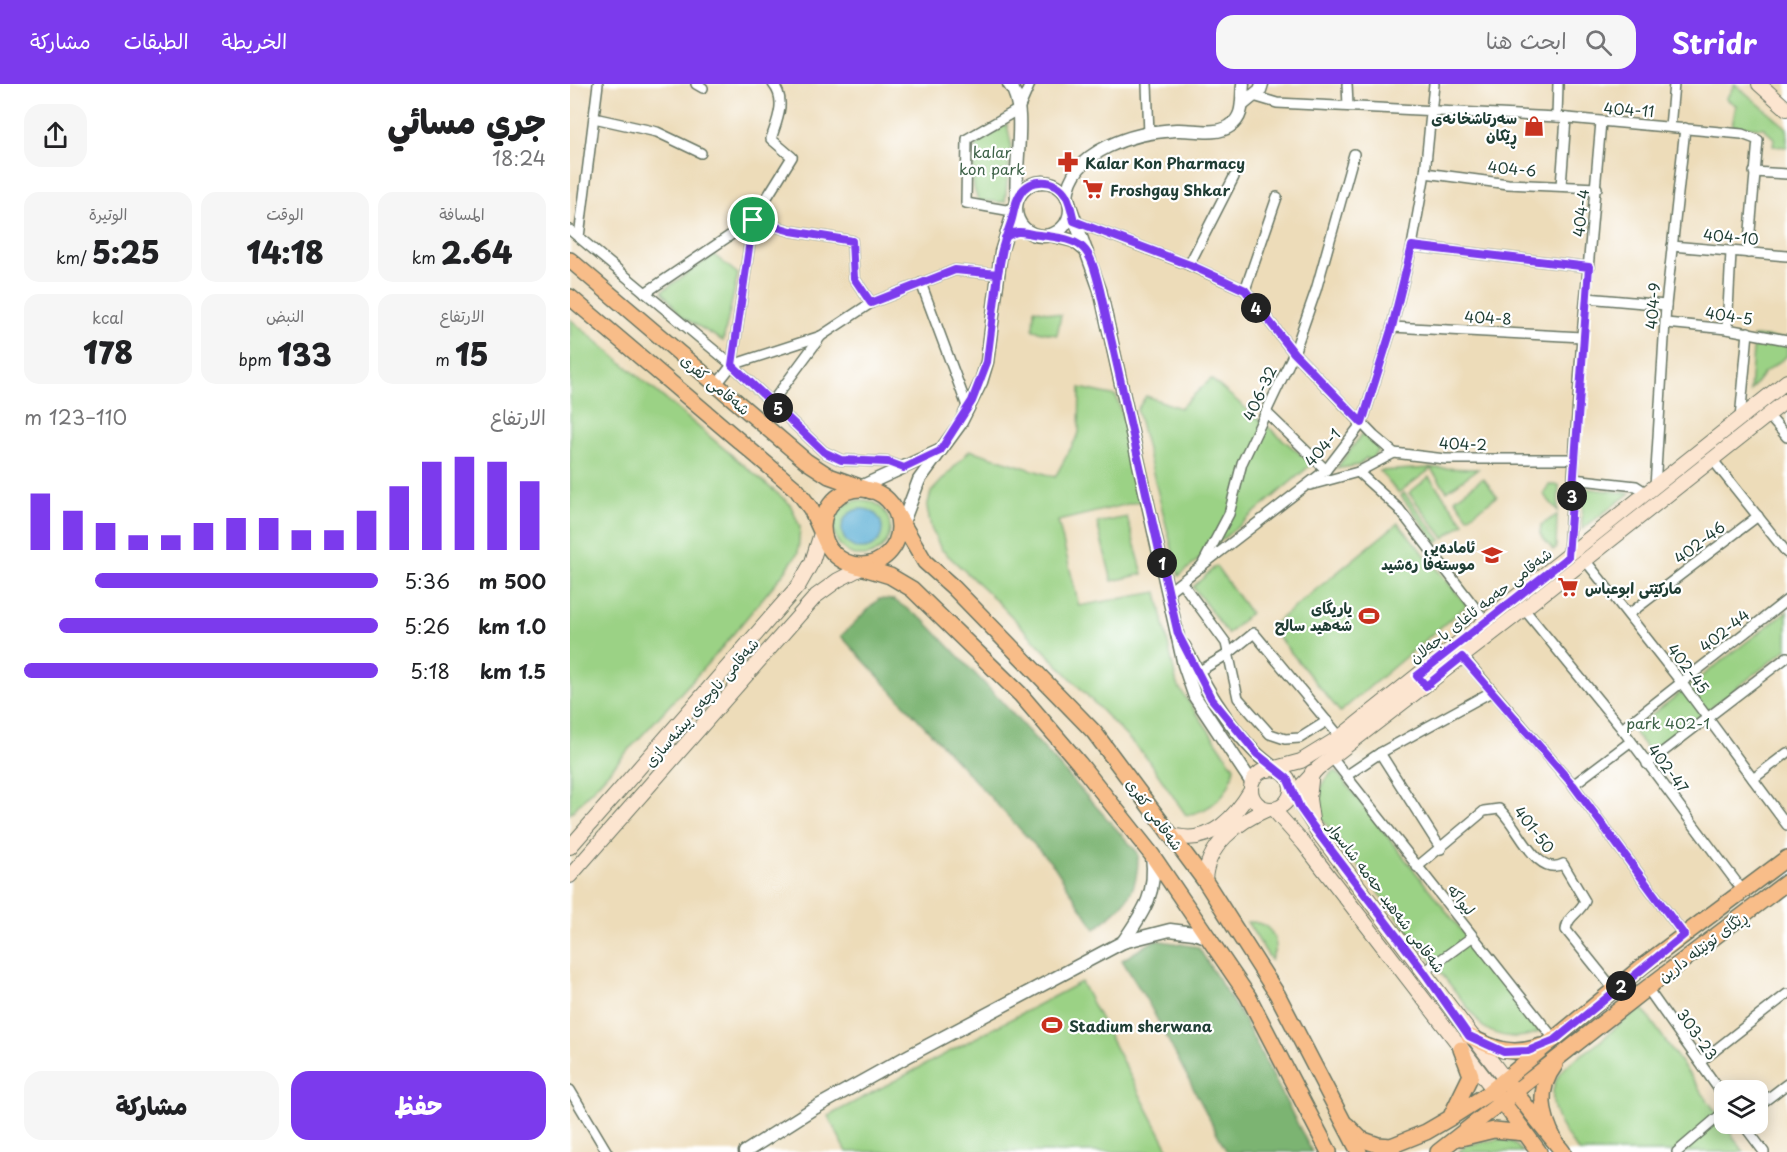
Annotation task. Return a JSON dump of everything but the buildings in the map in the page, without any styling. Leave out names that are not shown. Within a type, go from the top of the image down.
[{"type":"main road","points":[[1759,84],[1787,109]]},
{"type":"main road","name":"شەقامی کفری","points":[[570,260],[806,461],[829,476],[863,489]]},
{"type":"main road","name":"شەقامی کفری","points":[[570,297],[797,490],[811,509],[823,532]]},
{"type":"main road","name":"شەقامی حەمە ئاغای باجەلان","points":[[1291,794],[1312,772],[1332,758],[1486,622],[1787,381]]},
{"type":"main road","name":"شەقامی حەمە ئاغای باجەلان","points":[[1273,769],[1301,761],[1421,681],[1462,657],[1787,400]]},
{"type":"main road","points":[[863,489],[888,500],[900,524],[889,554],[862,566],[840,558],[823,532],[830,506],[845,493],[863,489]]},
{"type":"main road","name":"شەقامی کفری","points":[[900,524],[929,567],[953,587],[1094,732],[1205,881],[1277,994],[1359,1152]]},
{"type":"main road","name":"شەقامی ناوچەی پیشەسازی","points":[[570,847],[799,585],[812,562],[823,532]]},
{"type":"main road","name":"شەقامی کفری","points":[[862,566],[890,576],[906,585],[954,627],[1020,694],[1152,855],[1210,938],[1267,1028],[1329,1152]]},
{"type":"main road","name":"شەقامی ناوچەی پیشەسازی","points":[[570,876],[816,596],[862,566]]},
{"type":"main road","points":[[1168,834],[1189,839],[1209,834],[1231,816],[1258,774],[1273,769],[1287,778],[1291,794],[1270,809],[1241,824],[1217,845],[1207,865],[1205,881]]},
{"type":"main road","points":[[1312,772],[1309,799],[1312,825]]},
{"type":"main road","points":[[1252,786],[1256,802],[1270,809]]},
{"type":"main road","name":"شەقامی شەهید حەمە شاسوار","points":[[1291,794],[1424,972],[1465,1042]]},
{"type":"main road","name":"شەقامی شەهید حەمە شاسوار","points":[[1270,809],[1304,844],[1465,1042],[1500,1090]]},
{"type":"main road","points":[[1438,1152],[1453,1141],[1500,1090],[1555,1040],[1684,935],[1787,858]]},
{"type":"main road","name":"ڕێگای تونێلە دارین","points":[[1500,1090],[1515,1092],[1647,988],[1787,883]]},
{"type":"main road","points":[[1450,1118],[1472,1075],[1465,1042],[1504,1052],[1528,1051],[1555,1040]]},
{"type":"main road","points":[[1559,1147],[1544,1116],[1542,1096],[1549,1074],[1562,1056]]},
{"type":"main road","points":[[1347,1125],[1361,1139],[1378,1145],[1391,1146],[1450,1118],[1500,1090]]},
{"type":"main road","points":[[1500,1090],[1539,1152]]},
{"type":"main road","points":[[1515,1092],[1559,1147]]},
{"type":"main road","points":[[1453,1141],[1494,1130],[1525,1133]]},
{"type":"street","points":[[579,237],[598,84]]},
{"type":"street","points":[[717,384],[732,365],[753,220],[792,157],[771,139],[781,101],[773,84]]},
{"type":"street","points":[[1009,84],[1013,88],[1019,109],[1016,203],[1019,224],[1027,231]]},
{"type":"street","points":[[1016,203],[1006,210],[966,203],[967,139],[1019,109],[1030,84]]},
{"type":"street","points":[[1147,84],[1149,134]]},
{"type":"street","points":[[1050,235],[1065,224],[1071,181],[1099,151],[1117,141],[1149,134],[1176,130],[1225,129],[1238,118],[1245,94],[1262,84]]},
{"type":"street","points":[[1347,84],[1348,106]]},
{"type":"street","name":"404-1","points":[[1169,591],[1326,470],[1362,423],[1392,327],[1412,246],[1425,173],[1434,84]]},
{"type":"street","points":[[1558,84],[1563,163],[1561,186]]},
{"type":"street","points":[[1670,127],[1674,84]]},
{"type":"street","name":"404-11","points":[[1245,94],[1278,103],[1561,118],[1742,134],[1758,140],[1754,172]]},
{"type":"street","points":[[594,118],[657,132],[701,153]]},
{"type":"street","name":"404-4","points":[[1568,557],[1582,337],[1598,188],[1601,122]]},
{"type":"street","name":"404-9","points":[[1651,490],[1666,305],[1685,128]]},
{"type":"street","name":"406-32","points":[[1199,570],[1229,514],[1242,463],[1294,353],[1316,290],[1354,154]]},
{"type":"street","points":[[1563,163],[1568,173],[1581,186]]},
{"type":"street","points":[[1016,172],[1019,178],[1062,189],[1089,254],[1100,290],[1184,665],[1195,697],[1252,786]]},
{"type":"street","points":[[1748,253],[1754,172],[1787,174]]},
{"type":"street","name":"404-6","points":[[1425,173],[1508,184],[1598,188]]},
{"type":"street","points":[[900,524],[914,489],[968,409],[987,362],[998,274],[1005,238],[1016,203],[1028,186],[1075,176]]},
{"type":"street","points":[[1190,265],[1234,177]]},
{"type":"street","points":[[1245,290],[1276,196]]},
{"type":"street","points":[[645,293],[753,220]]},
{"type":"street","points":[[753,220],[791,231],[852,241],[854,278],[871,303]]},
{"type":"street","points":[[1074,221],[1190,265],[1245,290],[1294,353],[1394,453],[1358,472],[1305,486]]},
{"type":"street","points":[[570,230],[732,365],[824,452],[856,462],[888,462],[904,468]]},
{"type":"street","points":[[1005,238],[1019,230],[1041,236],[1050,235],[1074,241],[1089,254]]},
{"type":"street","points":[[1412,246],[1589,267]]},
{"type":"street","name":"404-10","points":[[1672,246],[1787,256]]},
{"type":"street","points":[[1727,328],[1731,252]]},
{"type":"street","points":[[732,365],[821,336],[871,303],[955,270],[998,274]]},
{"type":"street","points":[[921,283],[968,409]]},
{"type":"street","points":[[1587,298],[1666,305]]},
{"type":"street","name":"404-5","points":[[1666,323],[1727,328],[1787,340]]},
{"type":"street","name":"404-8","points":[[1392,327],[1582,337]]},
{"type":"street","points":[[1739,421],[1748,332]]},
{"type":"street","points":[[772,402],[821,336]]},
{"type":"street","points":[[1266,412],[1326,470]]},
{"type":"street","points":[[1768,415],[1787,437]]},
{"type":"street","points":[[863,489],[940,451]]},
{"type":"street","name":"404-2","points":[[1394,453],[1445,459],[1574,459]]},
{"type":"street","points":[[1712,459],[1787,553]]},
{"type":"street","points":[[1358,472],[1399,509],[1486,622]]},
{"type":"street","points":[[1573,479],[1636,486],[1651,490]]},
{"type":"street","name":"402-46","points":[[1629,614],[1758,516]]},
{"type":"street","name":"402-45","points":[[1585,560],[1681,682],[1787,825]]},
{"type":"street","points":[[1182,583],[1223,638],[1238,698],[1270,734],[1285,739],[1300,738],[1327,722]]},
{"type":"street","name":"402-44","points":[[1622,729],[1787,600]]},
{"type":"street","name":"402-47","points":[[1524,609],[1622,729],[1743,891]]},
{"type":"street","points":[[1198,672],[1228,654],[1254,633],[1340,737]]},
{"type":"street","points":[[1178,634],[1208,691],[1250,746],[1273,769]]},
{"type":"street","points":[[1462,657],[1573,785],[1684,935]]},
{"type":"street","points":[[1647,764],[1787,657]]},
{"type":"street","points":[[1195,697],[1198,690],[1208,691]]},
{"type":"street","points":[[1346,776],[1380,753],[1392,749],[1491,692]]},
{"type":"street","points":[[1573,785],[1630,742]]},
{"type":"street","points":[[1380,753],[1441,849]]},
{"type":"street","points":[[1753,779],[1787,753]]},
{"type":"street","name":"لیواکە","points":[[1332,758],[1555,1040]]},
{"type":"street","name":"401-50","points":[[1417,867],[1484,811],[1498,809],[1505,814],[1541,864],[1553,867],[1563,864],[1583,894],[1583,906],[1569,920],[1566,930],[1615,991]]},
{"type":"street","points":[[1122,942],[1149,901],[1155,874],[1152,855]]},
{"type":"street","points":[[745,1152],[898,1061],[1122,942],[1170,930],[1210,938]]},
{"type":"street","points":[[1424,972],[1472,937]]},
{"type":"street","name":"303-23","points":[[1647,988],[1714,1082]]},
{"type":"street","points":[[1700,1062],[1787,994]]},
{"type":"street","points":[[1768,1098],[1787,1084]]},
{"type":"street","points":[[570,1090],[607,1152]]},
{"type":"street","points":[[1677,1152],[1714,1120]]},
{"type":"street","points":[[1750,1134],[1764,1152]]},
{"type":"green space","points":[[1735,84],[1787,128],[1787,147],[1773,146],[1774,139],[1764,128],[1732,126],[1736,105],[1726,99]]},
{"type":"green space","name":"kalar kon park","points":[[1007,124],[1011,144],[1005,202],[979,201],[973,180],[973,164],[978,142]]},
{"type":"green space","points":[[714,255],[738,274],[723,341],[681,316],[662,291]]},
{"type":"green space","points":[[1034,309],[1061,315],[1057,335],[1033,330]]},
{"type":"green space","points":[[570,319],[790,504],[800,527],[798,553],[786,570],[720,650],[570,814]]},
{"type":"green space","points":[[1754,336],[1787,339],[1787,356],[1764,373],[1750,391]]},
{"type":"green space","points":[[1211,379],[1312,464],[1179,576],[1137,410],[1146,396],[1180,408]]},
{"type":"green space","points":[[1080,388],[1116,396],[1125,422],[1141,501],[1058,521],[1079,606],[1157,592],[1177,685],[1234,767],[1229,785],[1219,799],[1195,813],[1186,815],[1146,757],[995,599],[941,549],[931,528],[927,507],[931,492],[970,450],[1055,477],[1079,433]]},
{"type":"green space","points":[[1362,434],[1379,449],[1371,460],[1366,458],[1359,465],[1336,469]]},
{"type":"green space","points":[[1431,468],[1478,469],[1447,491],[1431,469],[1398,493],[1380,471]]},
{"type":"green space","points":[[1429,477],[1464,523],[1444,538],[1409,493]]},
{"type":"green space","points":[[1483,478],[1497,496],[1468,517],[1455,499]]},
{"type":"green space","points":[[1549,485],[1559,485],[1558,511],[1543,494]]},
{"type":"green space","points":[[1583,488],[1630,493],[1582,529]]},
{"type":"green space","points":[[1404,493],[1441,540],[1437,543],[1401,496]]},
{"type":"green space","points":[[856,500],[868,500],[878,504],[886,512],[890,528],[886,544],[878,552],[868,556],[856,556],[846,552],[838,544],[834,534],[834,522],[838,512],[846,504]]},
{"type":"green space","points":[[1557,515],[1556,549],[1553,550],[1540,534],[1541,525]]},
{"type":"green space","points":[[1127,517],[1143,574],[1112,581],[1097,523]]},
{"type":"green space","name":"یاریگای شەهید سالح","points":[[1398,523],[1467,605],[1340,712],[1270,627]]},
{"type":"green space","points":[[1216,566],[1250,613],[1228,634],[1193,587]]},
{"type":"green space","points":[[879,599],[894,600],[925,621],[1001,701],[1138,853],[1136,879],[1128,897],[1095,929],[1054,866],[841,636]]},
{"type":"green space","name":"park 402-1","points":[[1787,611],[1787,649],[1651,754],[1632,730]]},
{"type":"green space","points":[[1335,770],[1541,1031],[1526,1036],[1511,1037],[1496,1034],[1482,1026],[1322,819],[1319,806],[1320,793],[1325,781]]},
{"type":"green space","points":[[1247,922],[1267,927],[1273,935],[1276,946],[1271,960]]},
{"type":"green space","points":[[1155,940],[1198,947],[1244,1020],[1312,1152],[1227,1152],[1149,1004],[1122,960]]},
{"type":"green space","name":"Stadium sherwana","points":[[1081,982],[1170,1152],[847,1152],[828,1116]]},
{"type":"green space","points":[[1643,1009],[1714,1110],[1714,1134],[1731,1134],[1744,1152],[1579,1152],[1572,1143],[1556,1114],[1553,1103],[1555,1082],[1569,1064]]},
{"type":"green space","points":[[1501,1139],[1512,1142],[1523,1152],[1458,1152],[1467,1145]]},
{"type":"water","points":[[862,509],[870,510],[876,515],[881,521],[881,537],[876,543],[870,548],[862,549],[854,548],[848,543],[843,537],[842,529],[843,521],[848,515],[854,510]]},
{"type":"place","name":"سەرتاشخانەی ڕێکان","points":[[1534,126]]},
{"type":"place","name":"Kalar Kon Pharmacy","points":[[1068,162]]},
{"type":"place","name":"Froshgay Shkar","points":[[1093,189]]},
{"type":"place","name":"ئامادەیی موستەفا رەشید","points":[[1492,555]]},
{"type":"place","name":"مارکێتی ابوعباس","points":[[1568,587]]},
{"type":"place","name":"یاریگای شەهید سالح","points":[[1369,616]]},
{"type":"place","name":"Stadium sherwana","points":[[1052,1025]]},
{"type":"route","points":[[753,220],[732,365],[824,452],[841,460],[888,462],[904,468],[940,451],[960,424],[981,382],[987,362],[1000,252],[1021,191],[1036,182],[1045,181],[1062,189],[1067,197],[1074,221],[1190,265],[1245,290],[1294,353],[1362,423],[1392,327],[1412,246],[1589,267],[1582,337],[1568,557],[1417,676],[1426,686],[1462,657],[1573,785],[1684,935],[1644,965],[1555,1040],[1528,1051],[1504,1052],[1469,1036],[1424,972],[1300,808],[1287,778],[1257,754],[1211,698],[1178,634],[1100,290],[1089,254],[1074,241],[1019,230],[1005,238],[1000,252],[998,274],[955,270],[871,303],[854,278],[852,241],[791,231],[753,220]]}]
